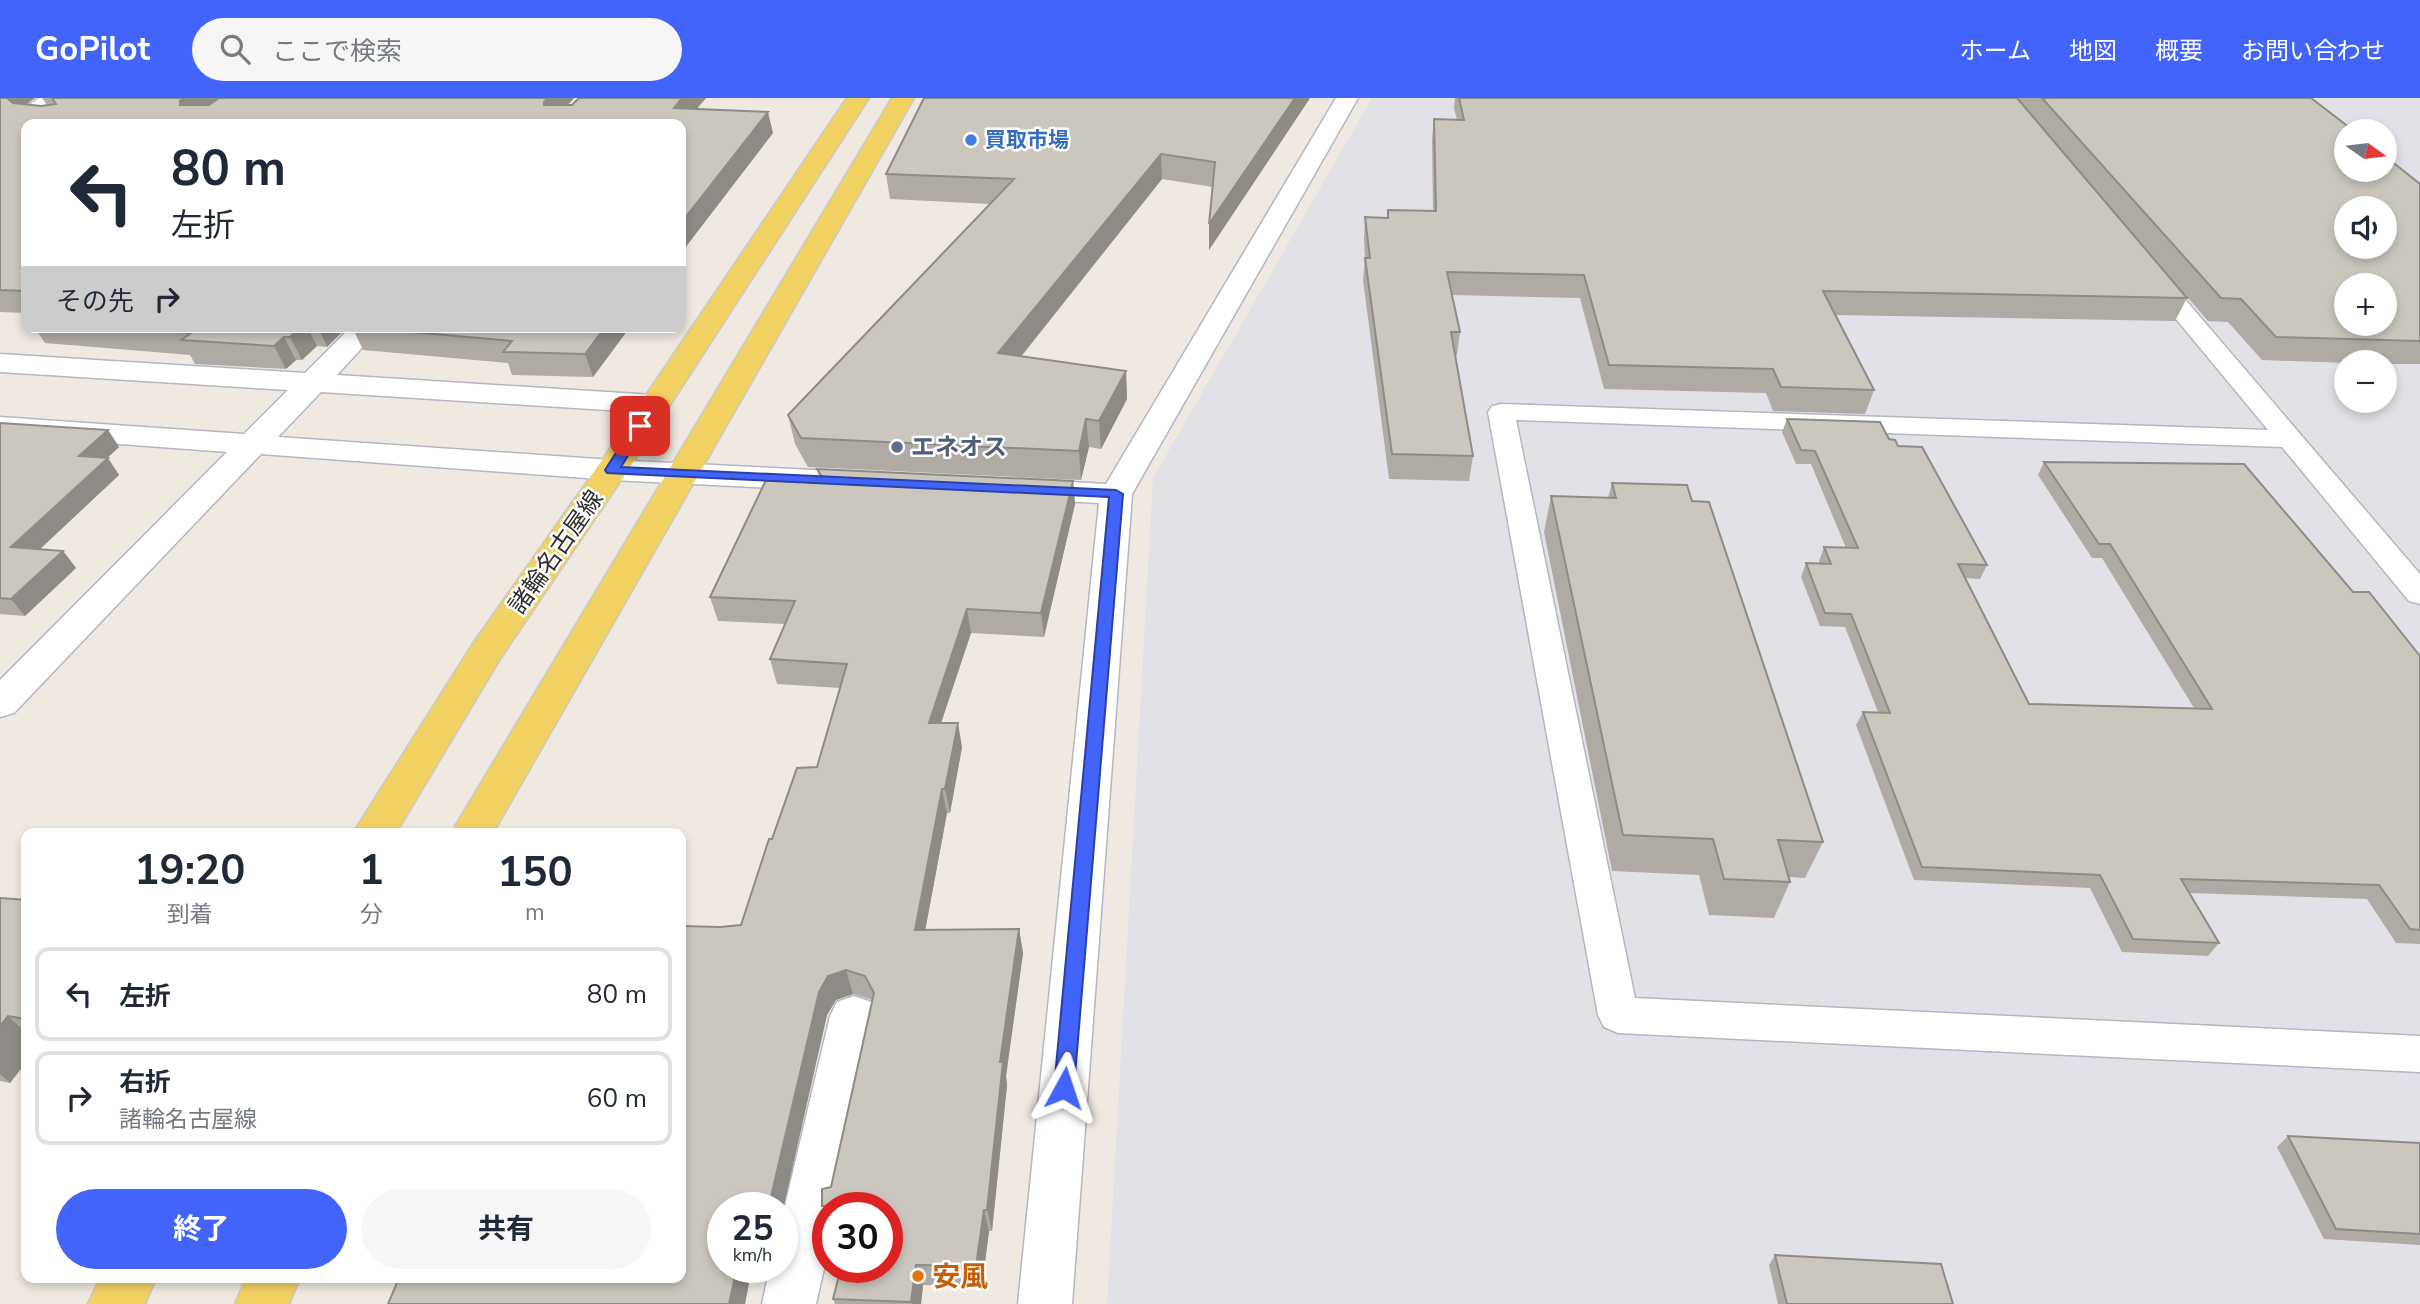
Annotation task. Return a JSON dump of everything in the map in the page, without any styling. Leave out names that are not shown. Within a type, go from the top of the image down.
[{"type":"main road","name":"諸輪名古屋線","points":[[377,828],[487,652],[612,470],[858,98]]},
{"type":"main road","points":[[475,828],[903,98]]},
{"type":"main road","points":[[116,1304],[127,1283]]},
{"type":"main road","points":[[262,1304],[271,1283]]},
{"type":"street","points":[[40,119],[27,114],[55,98]]},
{"type":"street","points":[[1045,1304],[1116,494],[1347,98]]},
{"type":"street","points":[[0,703],[361,333]]},
{"type":"street","points":[[0,363],[654,404]]},
{"type":"street","points":[[0,426],[612,470],[899,484]]},
{"type":"street","points":[[994,488],[1116,494]]},
{"type":"street","points":[[789,1304],[854,1016]]},
{"type":"lane","points":[[2137,258],[2420,594]]},
{"type":"lane","points":[[2289,439],[1501,412],[1618,1015],[2420,1054]]},
{"type":"shaded area","points":[[1372,98],[2420,98],[2420,1304],[1107,1304],[1153,478]]},
{"type":"building","points":[[0,98],[7,98],[13,103],[41,106],[56,104],[52,98],[184,98],[180,105],[209,105],[219,98],[548,98],[544,105],[572,105],[579,98],[682,98],[674,108],[768,112],[686,217],[686,119],[21,119],[21,291],[0,290]]},
{"type":"building","points":[[924,98],[1295,98],[1209,224],[1215,162],[1161,154],[998,353],[1126,371],[1099,421],[1086,419],[1079,451],[801,438],[788,415],[1014,179],[886,174]]},
{"type":"building","points":[[1459,98],[2017,98],[2187,298],[1823,291],[1874,390],[1781,387],[1773,369],[1609,365],[1584,275],[1447,272],[1460,332],[1451,332],[1473,456],[1392,454],[1365,258],[1370,258],[1365,217],[1388,218],[1388,210],[1436,211],[1434,119],[1464,120]]},
{"type":"building","points":[[2042,98],[2311,98],[2338,119],[2334,119],[2334,182],[2398,182],[2398,166],[2420,184],[2420,341],[2276,337],[2241,299],[2221,298]]},
{"type":"building","points":[[191,333],[294,333],[274,346],[181,340]]},
{"type":"building","points":[[423,333],[601,333],[585,354],[503,352],[512,341]]},
{"type":"building","points":[[1787,419],[1880,422],[1889,439],[1895,440],[1898,446],[1922,447],[1987,565],[1958,564],[2029,704],[2212,709],[2110,544],[2099,544],[2044,462],[2244,464],[2353,592],[2369,592],[2420,656],[2420,930],[2410,929],[2379,885],[2181,879],[2219,943],[2133,939],[2100,875],[1922,867],[1863,712],[1890,713],[1851,614],[1825,613],[1806,563],[1831,564],[1824,547],[1858,548],[1815,451],[1801,450]]},
{"type":"building","points":[[0,423],[108,430],[79,456],[108,458],[11,547],[63,551],[11,599],[0,598]]},
{"type":"building","points":[[817,469],[1073,481],[1041,613],[967,609],[929,723],[958,723],[945,789],[942,789],[915,930],[1019,929],[1000,1062],[1003,1062],[987,1210],[984,1210],[976,1266],[916,1265],[911,1302],[833,1299],[837,1283],[903,1283],[903,1192],[822,1192],[822,1189],[831,1187],[874,993],[865,976],[846,970],[828,976],[819,992],[772,1192],[707,1192],[707,1283],[734,1283],[729,1304],[388,1304],[397,1283],[686,1283],[686,926],[741,925],[769,839],[772,839],[797,768],[817,767],[847,664],[770,659],[795,601],[710,597],[766,480],[826,483]]},
{"type":"building","points":[[1612,483],[1687,485],[1692,501],[1709,502],[1823,842],[1778,840],[1790,882],[1724,879],[1713,839],[1623,835],[1551,496],[1616,498]]},
{"type":"building","points":[[0,898],[21,900],[21,1018],[8,1016],[0,1026]]},
{"type":"building","points":[[2288,1136],[2420,1143],[2420,1234],[2336,1229]]},
{"type":"building","points":[[1775,1255],[1941,1264],[1953,1304],[1787,1304]]},
{"type":"place","name":"買取市場","points":[[971,140]]},
{"type":"place","name":"エネオス","points":[[897,447]]},
{"type":"place","name":"安風","points":[[918,1276]]},
{"type":"route","points":[[640,426],[612,470],[1116,494],[1064,1088]]}]
